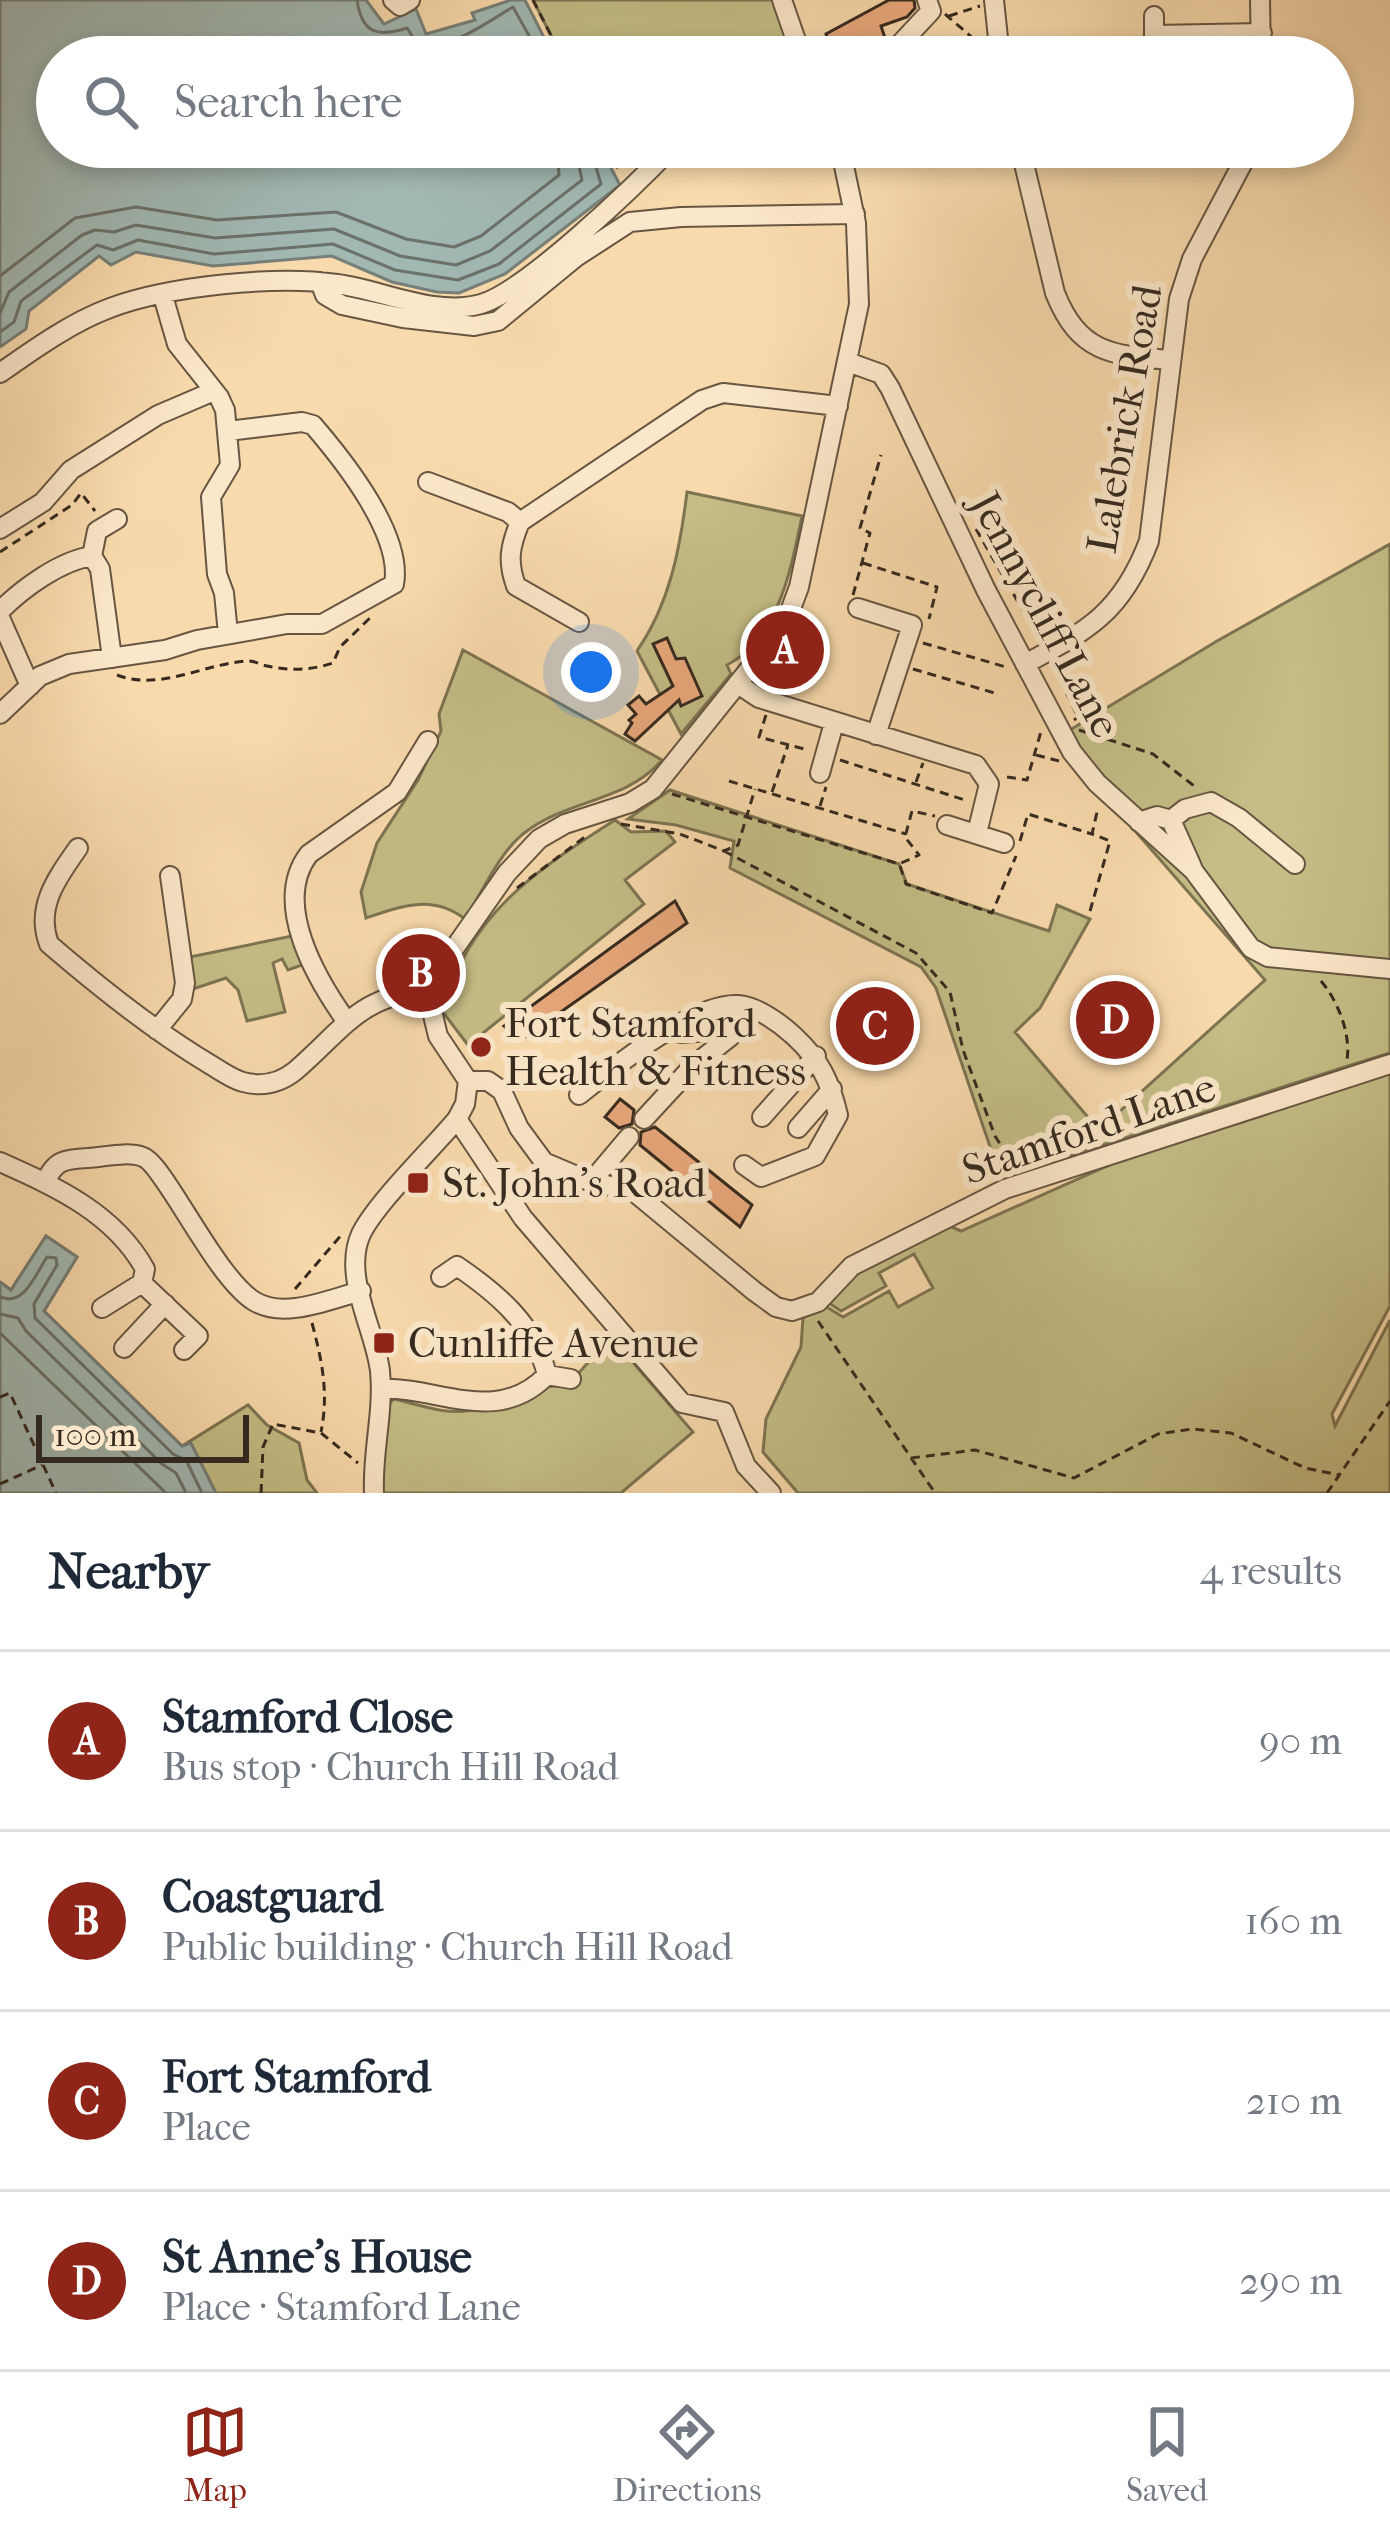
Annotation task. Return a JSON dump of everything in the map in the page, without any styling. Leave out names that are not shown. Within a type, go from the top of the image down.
[{"type":"street","points":[[393,0],[400,6],[426,0]]},
{"type":"street","points":[[782,0],[791,36]]},
{"type":"street","points":[[908,36],[931,11],[927,0]]},
{"type":"street","points":[[1154,36],[1154,25],[1262,33],[1260,0]]},
{"type":"street","points":[[994,1],[996,36]]},
{"type":"street","points":[[0,373],[110,308],[247,281],[320,282],[427,304],[487,302],[518,283],[651,168]]},
{"type":"street","points":[[374,1484],[381,1389],[376,1343],[355,1261],[366,1228],[458,1119],[468,1081],[438,1036],[430,1007],[432,990],[449,956],[519,858],[539,838],[565,824],[629,803],[653,789],[789,614],[860,304],[855,214],[845,168]]},
{"type":"street","points":[[1025,168],[1064,316],[1098,349],[1118,356],[1169,360]]},
{"type":"street","name":"Lalebrick Road","points":[[1028,669],[1103,618],[1137,572],[1149,541],[1179,299],[1192,259],[1241,168]]},
{"type":"street","points":[[320,282],[326,295],[342,305],[474,326],[498,321],[576,257],[630,222],[855,214]]},
{"type":"street","points":[[163,296],[178,344],[225,410],[230,465],[211,497],[228,634]]},
{"type":"street","name":"Jennycliff Lane","points":[[848,362],[880,374],[890,388],[1028,669],[1072,752],[1097,783],[1193,870],[1251,948],[1268,957],[1390,969]]},
{"type":"street","points":[[0,530],[43,502],[71,470],[158,415],[214,391]]},
{"type":"street","points":[[579,622],[516,586],[508,566],[520,522],[702,400],[723,393],[838,406]]},
{"type":"street","points":[[0,714],[30,686],[69,664],[287,624],[322,624],[387,590],[396,572],[384,527],[313,425],[302,422],[228,431]]},
{"type":"street","points":[[428,482],[508,512],[520,522]]},
{"type":"street","points":[[110,522],[97,531],[92,556],[100,568],[112,658]]},
{"type":"street","points":[[30,686],[0,614],[45,578],[92,556]]},
{"type":"street","points":[[858,608],[912,625],[875,735]]},
{"type":"street","points":[[738,684],[834,723],[976,765],[989,784],[977,833]]},
{"type":"street","points":[[822,764],[834,723]]},
{"type":"street","points":[[346,1022],[307,952],[296,911],[300,865],[397,792],[428,741]]},
{"type":"street","points":[[1172,820],[1185,809],[1211,802],[1239,818],[1295,864]]},
{"type":"street","points":[[1139,822],[1157,816],[1172,820]]},
{"type":"street","points":[[1172,820],[1193,870]]},
{"type":"street","points":[[947,825],[1004,843]]},
{"type":"street","points":[[78,848],[42,918],[49,944],[178,1047],[238,1081],[257,1084],[291,1075],[346,1022],[379,999],[432,990]]},
{"type":"street","points":[[45,856],[62,872]]},
{"type":"street","points":[[149,898],[171,884],[185,983],[182,999],[157,1030]]},
{"type":"street","points":[[579,1094],[643,1043],[712,1011],[740,1005],[786,1029],[816,1056],[838,1115],[814,1156],[761,1177],[744,1165]]},
{"type":"street","points":[[644,1119],[731,1036],[721,1029],[662,1034]]},
{"type":"street","points":[[762,1117],[816,1056]]},
{"type":"street","name":"Stamford Lane","points":[[809,1308],[852,1265],[1005,1189],[1390,1064]]},
{"type":"street","points":[[468,1081],[488,1082],[502,1090],[519,1128],[544,1162],[591,1182],[632,1190],[776,1307],[792,1312],[809,1308]]},
{"type":"street","points":[[798,1128],[832,1089]]},
{"type":"street","points":[[458,1119],[523,1218],[682,1402],[724,1412],[746,1466],[771,1493]]},
{"type":"street","points":[[591,1182],[629,1137]]},
{"type":"street","points":[[46,1182],[51,1168],[63,1160],[138,1154],[150,1159],[230,1279],[255,1303],[278,1309],[307,1306],[361,1291]]},
{"type":"street","points":[[0,1162],[89,1207],[132,1245],[146,1269],[142,1283],[102,1308]]},
{"type":"street","points":[[460,1245],[449,1271],[502,1296],[542,1352],[548,1375]]},
{"type":"street","points":[[142,1283],[198,1336],[184,1350]]},
{"type":"street","points":[[124,1348],[166,1304]]},
{"type":"street","points":[[381,1389],[453,1401],[514,1398],[548,1375]]},
{"type":"street","points":[[548,1375],[571,1379]]},
{"type":"path","points":[[533,0],[551,36]]},
{"type":"path","points":[[971,36],[945,15],[994,1]]},
{"type":"path","points":[[618,168],[629,190]]},
{"type":"path","points":[[858,608],[850,606],[870,533],[860,528],[881,455]]},
{"type":"path","points":[[0,552],[72,505],[81,493],[110,522]]},
{"type":"path","points":[[977,530],[1047,652],[1078,717],[1068,725],[1153,754],[1211,802]]},
{"type":"path","points":[[862,562],[937,587],[927,624]]},
{"type":"path","points":[[112,658],[118,677],[143,680],[251,661],[271,668],[312,670],[333,662],[340,647],[374,615]]},
{"type":"path","points":[[922,643],[1028,669]]},
{"type":"path","points":[[899,665],[998,694]]},
{"type":"path","points":[[771,701],[759,736],[822,764],[915,784],[986,806]]},
{"type":"path","points":[[985,774],[1027,780],[1047,703]]},
{"type":"path","points":[[772,794],[788,745]]},
{"type":"path","points":[[915,784],[927,751]]},
{"type":"path","points":[[1036,755],[1074,765]]},
{"type":"path","points":[[653,789],[899,864],[919,855],[906,834],[730,781]]},
{"type":"path","points":[[724,851],[738,845],[754,789]]},
{"type":"path","points":[[1092,834],[1101,798]]},
{"type":"path","points":[[629,803],[615,820],[622,825],[680,834],[724,851],[916,953],[950,992],[963,1050],[994,1136],[1004,1150],[1038,1161]]},
{"type":"path","points":[[906,834],[912,812],[940,817],[947,825]]},
{"type":"path","points":[[899,864],[906,884],[992,913],[1028,814],[1110,841],[1090,911]]},
{"type":"path","points":[[493,896],[509,893],[597,829]]},
{"type":"path","points":[[1304,962],[1330,992],[1350,1042],[1344,1079]]},
{"type":"path","points":[[278,1309],[352,1221],[366,1228]]},
{"type":"path","points":[[307,1306],[323,1366],[326,1405],[321,1433]]},
{"type":"path","points":[[809,1308],[935,1493]]},
{"type":"path","points":[[0,1397],[10,1393],[56,1493]]},
{"type":"path","points":[[1327,1493],[1390,1401]]},
{"type":"path","points":[[260,1493],[263,1448],[273,1424],[321,1433],[374,1484]]},
{"type":"path","points":[[911,1458],[975,1450],[1074,1478],[1158,1434],[1192,1429],[1231,1433],[1305,1468],[1339,1475]]},
{"type":"path","points":[[0,1484],[43,1465]]},
{"type":"shaded area","points":[[533,0],[782,0],[794,36],[551,36]]},
{"type":"shaded area","points":[[687,492],[802,516],[787,579],[771,620],[745,653],[727,665],[731,674],[681,734],[637,651],[672,575]]},
{"type":"shaded area","points":[[1390,544],[1390,1053],[1000,1176],[936,988],[921,967],[730,868],[734,841],[676,825],[628,819],[670,790],[899,864],[907,884],[1049,931],[1057,905],[1090,919],[1040,1008],[1015,1032],[1099,1130],[1265,980],[1055,739]]},
{"type":"shaded area","points":[[463,650],[662,760],[631,785],[558,814],[523,834],[499,862],[465,919],[429,905],[404,906],[366,918],[361,892],[377,843],[418,780],[441,731],[439,714]]},
{"type":"shaded area","points":[[615,820],[631,832],[666,831],[675,842],[625,880],[644,904],[468,1045],[442,1011],[469,947],[532,877]]},
{"type":"shaded area","points":[[297,935],[305,964],[288,970],[282,959],[273,963],[285,1012],[247,1021],[238,990],[226,978],[190,990],[190,957]]},
{"type":"shaded area","points":[[1390,1066],[1390,1306],[1332,1414],[1335,1426],[1390,1320],[1390,1493],[798,1493],[763,1452],[766,1419],[801,1347],[803,1318],[825,1306],[843,1317],[889,1291],[898,1307],[933,1288],[914,1254],[879,1273],[886,1286],[841,1311],[829,1303],[850,1271],[947,1225],[961,1231],[1132,1155]]},
{"type":"shaded area","points":[[46,1236],[77,1257],[44,1311],[182,1446],[248,1405],[267,1425],[299,1443],[307,1480],[317,1493],[155,1493],[0,1282],[11,1290]]},
{"type":"shaded area","points":[[611,1337],[693,1432],[621,1493],[380,1493],[388,1404],[394,1399],[461,1411],[542,1388],[567,1386]]},
{"type":"water","points":[[0,0],[366,0],[384,24],[416,9],[426,34],[475,20],[472,13],[525,0],[543,36],[36,36],[36,168],[611,168],[620,185],[505,274],[459,293],[392,282],[332,256],[213,266],[136,252],[111,265],[99,256],[29,311],[26,329],[0,347]]},
{"type":"water","points":[[46,1236],[77,1257],[44,1311],[182,1446],[191,1443],[216,1493],[0,1493],[0,1282],[11,1290]]},
{"type":"building","points":[[889,0],[914,0],[915,8],[907,17],[881,26],[884,36],[826,34]]},
{"type":"building","points":[[667,638],[676,659],[685,658],[702,696],[681,706],[679,700],[635,741],[625,734],[636,714],[628,705],[639,696],[646,704],[673,686],[653,644]]},
{"type":"building","points":[[675,901],[687,923],[521,1040],[504,1026]]},
{"type":"building","points":[[1132,997],[1141,1023],[1096,1038],[1090,1018]]},
{"type":"building","points":[[620,1099],[634,1110],[632,1124],[619,1128],[605,1117]]},
{"type":"building","points":[[655,1127],[752,1205],[740,1227],[640,1145],[641,1132]]},
{"type":"place","name":"Stamford Close","points":[[785,650]]},
{"type":"place","name":"Coastguard","points":[[421,973]]},
{"type":"place","name":"St Anne's House","points":[[1115,1020]]},
{"type":"place","name":"Fort Stamford","points":[[875,1026]]},
{"type":"place","name":"Fort Stamford Health & Fitness","points":[[481,1047]]},
{"type":"place","name":"St. John's Road","points":[[418,1183]]},
{"type":"place","name":"Cunliffe Avenue","points":[[384,1343]]}]
